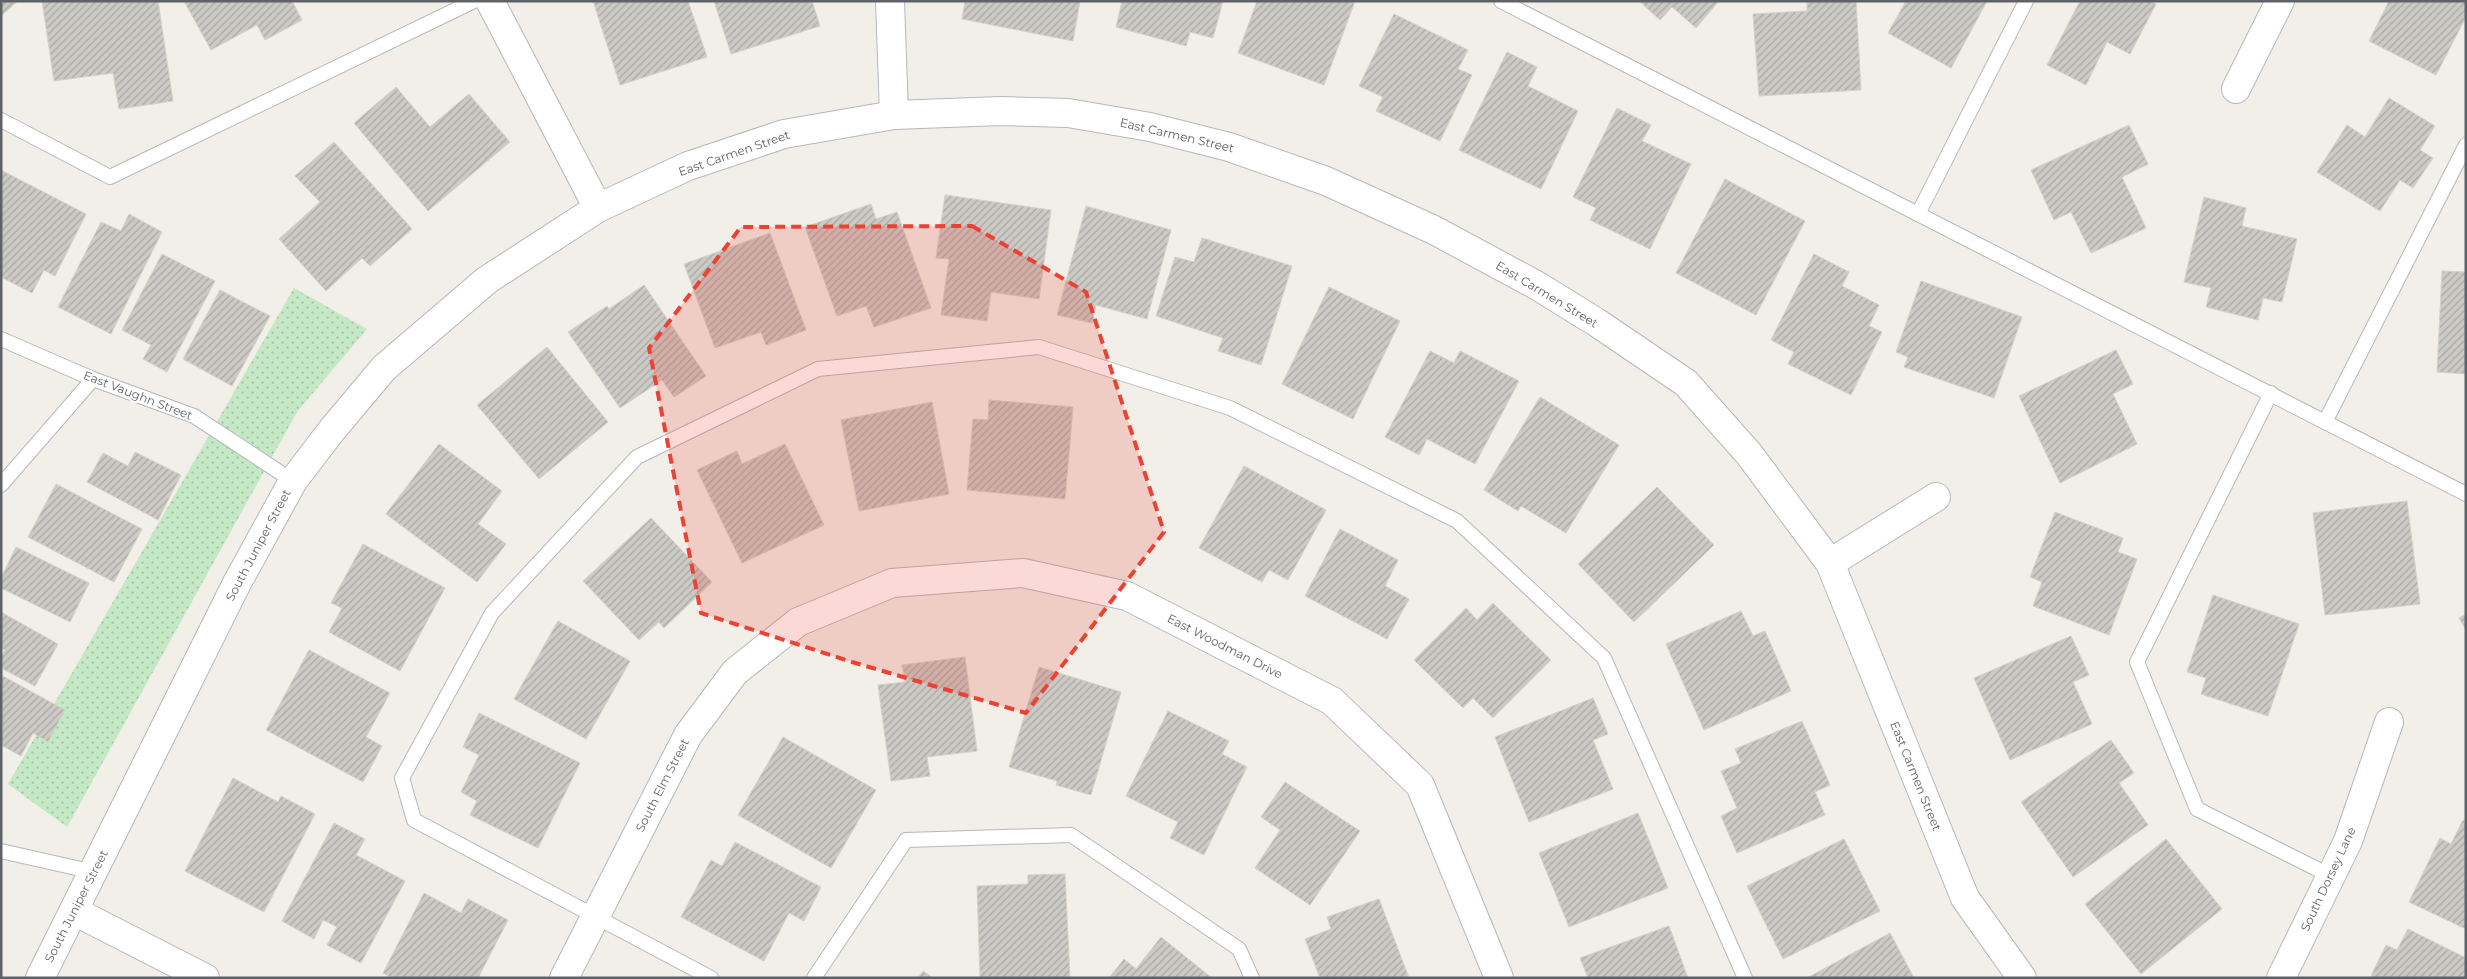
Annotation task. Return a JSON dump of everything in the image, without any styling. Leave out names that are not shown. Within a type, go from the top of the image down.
[{"type":"street","points":[[490,1],[598,208]]},
{"type":"street","points":[[890,1],[894,114]]},
{"type":"street","points":[[2236,88],[2280,1]]},
{"type":"street","name":"East Carmen Street","points":[[598,208],[688,166],[784,134],[894,114],[1001,110],[1068,113],[1150,126],[1229,147],[1326,181],[1434,230],[1536,285],[1596,322],[1686,383],[1748,454],[1830,563],[1965,898],[2022,978]]},
{"type":"street","name":"South Juniper Street","points":[[40,978],[237,583],[293,481],[332,430],[384,368],[487,280],[598,208]]},
{"type":"street","points":[[1830,563],[1936,497]]},
{"type":"street","name":"East Woodman Drive","points":[[798,622],[892,583],[1023,573],[1127,596],[1332,700],[1420,785],[1499,978]]},
{"type":"street","name":"South Elm Street","points":[[564,978],[688,735],[735,672],[798,622]]},
{"type":"street","name":"South Dorsey Lane","points":[[2281,978],[2348,841],[2390,722]]},
{"type":"street","points":[[74,910],[205,978]]},
{"type":"lane","points":[[1,120],[110,177],[474,1]]},
{"type":"lane","points":[[1918,214],[2026,1]]},
{"type":"lane","points":[[1506,2],[2466,494]]},
{"type":"lane","points":[[2325,422],[2466,145]]},
{"type":"lane","name":"East Vaughn Street","points":[[1,339],[93,379],[194,416],[293,481]]},
{"type":"lane","points":[[711,978],[414,820],[402,778],[492,613],[637,457],[818,369],[1039,347],[1230,408],[1457,521],[1604,658],[1745,978]]},
{"type":"lane","points":[[1,485],[93,379]]},
{"type":"lane","points":[[2271,394],[2137,662],[2197,809],[2331,876]]},
{"type":"lane","points":[[814,978],[906,840],[1071,835],[1239,949],[1252,978]]},
{"type":"lane","points":[[1,851],[94,872]]},
{"type":"highlighted area","points":[[972,226],[1086,292],[1164,532],[1026,713],[852,662],[701,613],[649,348],[741,227]]},
{"type":"green space","points":[[294,288],[367,329],[297,412],[67,827],[8,784]]},
{"type":"building","points":[[1,1],[18,1],[1,16]]},
{"type":"building","points":[[42,1],[158,1],[173,101],[119,109],[113,73],[54,81]]},
{"type":"building","points":[[184,1],[292,1],[302,20],[265,40],[257,25],[211,50]]},
{"type":"building","points":[[593,1],[688,1],[707,57],[620,85]]},
{"type":"building","points":[[714,1],[812,1],[820,26],[731,54]]},
{"type":"building","points":[[965,1],[1080,1],[1073,41],[962,19]]},
{"type":"building","points":[[1122,1],[1223,1],[1213,38],[1190,32],[1186,46],[1116,27]]},
{"type":"building","points":[[1257,1],[1355,1],[1324,85],[1238,53]]},
{"type":"building","points":[[1639,1],[1719,1],[1696,28],[1672,7],[1660,20]]},
{"type":"building","points":[[1807,1],[1856,1],[1861,90],[1759,96],[1753,14],[1807,11]]},
{"type":"building","points":[[1906,1],[1987,1],[1951,68],[1888,33]]},
{"type":"building","points":[[2080,1],[2151,1],[2156,4],[2130,54],[2107,42],[2086,85],[2047,65]]},
{"type":"building","points":[[2389,1],[2466,1],[2466,17],[2436,75],[2369,41]]},
{"type":"building","points":[[1394,14],[1468,50],[1458,69],[1472,75],[1440,141],[1376,111],[1383,97],[1359,86]]},
{"type":"building","points":[[1507,52],[1537,67],[1528,86],[1578,111],[1541,189],[1459,150]]},
{"type":"building","points":[[396,87],[430,127],[469,94],[510,142],[428,211],[354,123]]},
{"type":"building","points":[[2389,98],[2435,126],[2420,150],[2433,158],[2413,188],[2400,180],[2380,211],[2317,172],[2347,125],[2365,137]]},
{"type":"building","points":[[1617,108],[1651,125],[1642,141],[1691,164],[1650,249],[1590,220],[1596,208],[1573,197]]},
{"type":"building","points":[[2129,125],[2148,164],[2122,177],[2146,228],[2091,253],[2071,212],[2054,220],[2031,170]]},
{"type":"building","points":[[334,142],[412,229],[370,266],[362,258],[326,291],[279,239],[320,202],[295,176]]},
{"type":"building","points":[[1,170],[86,214],[55,276],[44,270],[32,293],[1,277]]},
{"type":"building","points":[[1725,179],[1805,221],[1756,315],[1676,273]]},
{"type":"building","points":[[945,195],[1051,210],[1039,299],[991,292],[987,321],[941,315],[949,259],[936,258]]},
{"type":"building","points":[[2204,197],[2246,208],[2242,226],[2297,239],[2282,302],[2263,298],[2258,320],[2206,307],[2211,288],[2184,282]]},
{"type":"building","points":[[871,204],[876,219],[897,212],[931,308],[874,327],[866,306],[837,316],[805,227]]},
{"type":"building","points":[[1086,206],[1171,230],[1147,319],[1096,305],[1092,323],[1057,315]]},
{"type":"building","points":[[129,214],[162,232],[111,334],[58,307],[101,222],[121,231]]},
{"type":"building","points":[[770,233],[806,330],[766,345],[761,332],[715,348],[684,264]]},
{"type":"building","points":[[1202,238],[1292,266],[1261,365],[1218,351],[1223,338],[1156,316],[1175,257],[1194,262]]},
{"type":"building","points":[[162,254],[215,281],[167,372],[143,359],[151,345],[122,330]]},
{"type":"building","points":[[1814,254],[1849,272],[1842,286],[1879,305],[1869,326],[1882,332],[1851,395],[1788,364],[1794,352],[1771,340]]},
{"type":"building","points":[[2442,271],[2466,272],[2466,374],[2437,372]]},
{"type":"building","points":[[1921,281],[2022,317],[1994,398],[1904,367],[1908,357],[1896,352]]},
{"type":"building","points":[[644,285],[706,376],[674,397],[662,380],[620,408],[568,332],[607,306],[609,309]]},
{"type":"building","points":[[1329,287],[1400,321],[1353,419],[1282,384]]},
{"type":"building","points":[[220,290],[270,316],[232,386],[183,359]]},
{"type":"building","points":[[547,347],[608,422],[539,479],[477,405]]},
{"type":"building","points":[[2116,350],[2133,384],[2113,394],[2137,444],[2060,483],[2019,396]]},
{"type":"building","points":[[1430,351],[1454,363],[1460,351],[1519,381],[1475,464],[1427,439],[1419,455],[1385,437]]},
{"type":"building","points":[[1540,397],[1619,445],[1566,533],[1521,506],[1518,511],[1484,490]]},
{"type":"building","points":[[989,400],[1073,407],[1065,499],[967,490],[973,419],[988,420]]},
{"type":"building","points":[[932,402],[949,494],[859,511],[841,420]]},
{"type":"building","points":[[439,444],[502,491],[478,524],[506,544],[477,582],[386,514]]},
{"type":"building","points":[[785,444],[824,525],[742,563],[697,470],[737,451],[742,464]]},
{"type":"building","points":[[135,452],[181,475],[158,520],[87,482],[103,453],[128,466]]},
{"type":"building","points":[[1244,466],[1326,510],[1288,580],[1269,570],[1262,582],[1199,548]]},
{"type":"building","points":[[56,484],[142,529],[114,582],[28,537]]},
{"type":"building","points":[[1657,487],[1714,545],[1634,622],[1578,564]]},
{"type":"building","points":[[2407,501],[2420,604],[2325,615],[2313,513]]},
{"type":"building","points":[[2055,512],[2123,538],[2118,552],[2137,559],[2109,635],[2033,606],[2042,582],[2030,577]]},
{"type":"building","points":[[651,518],[712,582],[664,628],[659,622],[639,640],[583,581]]},
{"type":"building","points":[[1340,529],[1398,560],[1385,586],[1409,599],[1387,639],[1305,596]]},
{"type":"building","points":[[363,544],[445,588],[400,671],[329,632],[342,608],[331,603]]},
{"type":"building","points":[[16,547],[89,583],[70,622],[1,588],[1,578]]},
{"type":"building","points":[[2213,595],[2299,624],[2268,716],[2201,694],[2206,678],[2187,672]]},
{"type":"building","points":[[1493,603],[1551,660],[1493,718],[1473,698],[1463,708],[1414,660],[1466,608],[1477,620]]},
{"type":"building","points":[[1741,611],[1753,636],[1765,631],[1791,691],[1704,730],[1666,644]]},
{"type":"building","points":[[1,612],[58,644],[35,686],[1,668],[1,657],[5,650],[1,648]]},
{"type":"building","points":[[2466,614],[2466,630],[2459,618]]},
{"type":"building","points":[[558,621],[630,661],[586,739],[514,699]]},
{"type":"building","points":[[2071,636],[2089,675],[2073,682],[2092,724],[2010,760],[1974,678]]},
{"type":"building","points":[[309,650],[390,693],[366,737],[382,746],[363,782],[266,730]]},
{"type":"building","points":[[965,657],[977,751],[927,757],[930,776],[891,781],[878,685],[905,682],[902,665]]},
{"type":"building","points":[[1039,667],[1121,692],[1091,795],[1056,785],[1057,781],[1009,767]]},
{"type":"building","points":[[1,675],[65,710],[48,742],[33,733],[21,756],[1,745]]},
{"type":"building","points":[[1593,698],[1608,734],[1593,740],[1613,789],[1529,822],[1495,737]]},
{"type":"building","points":[[1168,711],[1229,741],[1222,754],[1247,767],[1204,855],[1170,838],[1178,822],[1126,796]]},
{"type":"building","points":[[479,713],[580,763],[538,848],[470,815],[477,801],[461,792],[479,755],[463,747]]},
{"type":"building","points":[[1802,721],[1830,785],[1815,792],[1825,815],[1737,853],[1721,816],[1737,808],[1721,771],[1741,763],[1735,749]]},
{"type":"building","points":[[783,737],[876,790],[831,868],[738,815]]},
{"type":"building","points":[[2111,740],[2134,773],[2119,783],[2148,825],[2073,877],[2021,802]]},
{"type":"building","points":[[233,778],[278,802],[281,796],[315,814],[264,912],[185,871]]},
{"type":"building","points":[[1285,782],[1360,831],[1310,905],[1255,868],[1280,830],[1261,817]]},
{"type":"building","points":[[1638,813],[1668,888],[1569,927],[1539,853]]},
{"type":"building","points":[[2463,820],[2466,822],[2466,929],[2409,902],[2440,838],[2451,844]]},
{"type":"building","points":[[334,823],[365,839],[356,855],[405,881],[361,963],[327,945],[337,927],[323,920],[314,939],[282,921]]},
{"type":"building","points":[[1844,839],[1880,911],[1783,959],[1747,886]]},
{"type":"building","points":[[2166,839],[2222,909],[2141,974],[2085,904]]},
{"type":"building","points":[[735,842],[821,887],[804,921],[789,913],[764,961],[681,917],[711,860],[722,866]]},
{"type":"building","points":[[1065,874],[1070,978],[980,978],[977,886],[1028,884],[1028,875]]},
{"type":"building","points":[[424,893],[461,913],[468,899],[508,920],[478,978],[392,978],[383,973]]},
{"type":"building","points":[[1379,899],[1409,978],[1320,978],[1305,939],[1331,929],[1327,917]]},
{"type":"building","points":[[1669,926],[1688,978],[1588,978],[1580,958]]},
{"type":"building","points":[[2408,929],[2466,958],[2466,978],[2370,978],[2386,945],[2397,950]]},
{"type":"building","points":[[1890,933],[1914,978],[1807,978]]},
{"type":"building","points":[[1161,937],[1212,978],[1109,978],[1124,959],[1136,969]]},
{"type":"building","points":[[923,971],[933,978],[918,978]]}]
